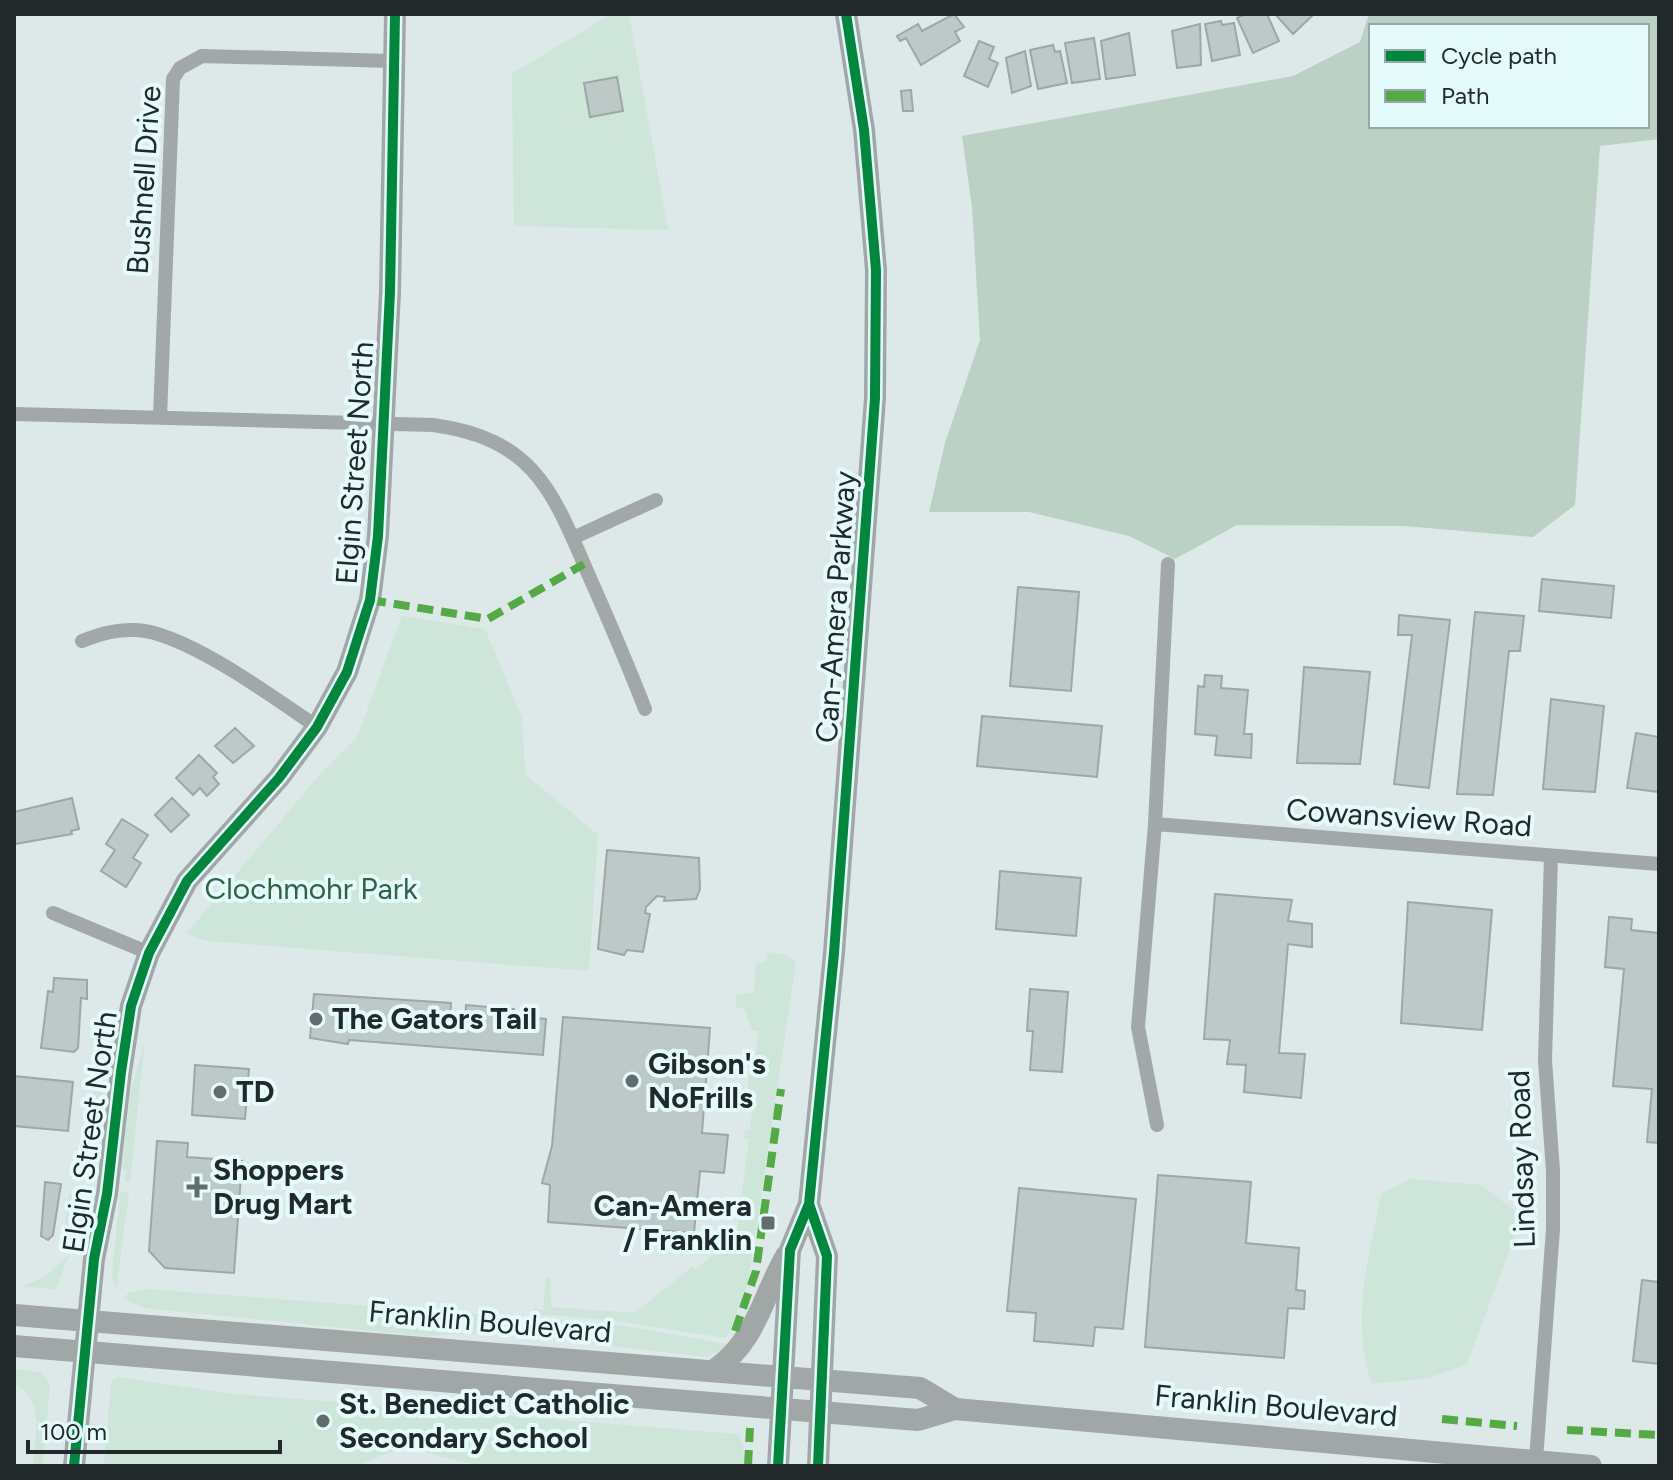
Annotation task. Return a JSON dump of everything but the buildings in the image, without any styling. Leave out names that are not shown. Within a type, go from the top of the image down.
[{"type":"main road","name":"Elgin Street North","points":[[74,1466],[88,1321],[131,1006],[149,953],[187,881],[279,778],[317,727],[347,672],[370,600],[377,559],[390,292],[395,14]]},
{"type":"main road","name":"Can-Amera Parkway","points":[[778,1466],[790,1250],[809,1204],[834,953],[875,398],[876,270],[864,130],[846,14]]},
{"type":"main road","name":"Can-Amera Parkway","points":[[809,1204],[827,1256],[818,1466]]},
{"type":"main road","points":[[713,1371],[735,1356],[747,1339],[765,1293],[790,1250]]},
{"type":"main road","name":"Franklin Boulevard","points":[[14,1315],[920,1388],[955,1409]]},
{"type":"main road","name":"Franklin Boulevard","points":[[14,1346],[918,1420],[955,1409],[1591,1466]]},
{"type":"street","name":"Bushnell Drive","points":[[160,417],[173,79],[180,68],[202,56],[393,61]]},
{"type":"street","points":[[14,414],[383,423],[457,428],[497,443],[531,467],[554,496],[575,537],[645,709]]},
{"type":"street","points":[[575,537],[656,500]]},
{"type":"street","points":[[1157,1125],[1138,1027],[1155,824],[1168,564]]},
{"type":"street","points":[[82,641],[107,631],[140,630],[201,652],[317,727]]},
{"type":"street","name":"Cowansview Road","points":[[1155,824],[1659,864]]},
{"type":"street","name":"Lindsay Road","points":[[1536,1460],[1553,1229],[1553,1171],[1545,1060],[1551,856]]},
{"type":"street","points":[[53,913],[149,953]]},
{"type":"green space","points":[[612,14],[629,14],[668,230],[514,226],[512,74]]},
{"type":"green space","points":[[1369,14],[1659,14],[1659,139],[1600,146],[1575,505],[1533,537],[1404,526],[1237,525],[1175,559],[1129,536],[1029,512],[929,512],[945,443],[980,340],[972,207],[962,136],[1293,76],[1360,42]]},
{"type":"green space","name":"Clochmohr Park","points":[[402,616],[485,629],[522,717],[525,774],[598,835],[589,971],[207,941],[186,934],[321,773],[357,737]]},
{"type":"green space","points":[[768,952],[786,955],[796,962],[748,1282],[729,1332],[725,1338],[612,1320],[534,1314],[534,1309],[543,1310],[546,1279],[550,1278],[551,1307],[635,1313],[693,1266],[696,1269],[725,1245],[723,1241],[737,1229],[749,1139],[744,1138],[745,1130],[750,1130],[753,1099],[747,1099],[750,1065],[755,1064],[758,1031],[752,1030],[744,1008],[736,1007],[736,995],[754,993],[756,963],[766,962]]},
{"type":"green space","points":[[145,1039],[130,1182],[125,1181],[126,1170],[122,1169],[130,1095]]},
{"type":"green space","points":[[95,1078],[103,1082],[96,1145],[87,1156]]},
{"type":"green space","points":[[1411,1179],[1481,1185],[1514,1210],[1514,1238],[1467,1364],[1429,1378],[1371,1384],[1362,1334],[1362,1311],[1371,1243],[1381,1194]]},
{"type":"green space","points":[[120,1192],[129,1193],[116,1291],[112,1274]]},
{"type":"green space","points":[[79,1193],[70,1248],[64,1254],[59,1246],[64,1238],[69,1195]]},
{"type":"green space","points":[[69,1255],[56,1289],[21,1287],[44,1277]]},
{"type":"green space","points":[[146,1289],[504,1316],[496,1328],[485,1333],[426,1336],[143,1308],[123,1298],[128,1293]]},
{"type":"green space","points":[[530,1318],[624,1326],[732,1345],[707,1357],[550,1339],[538,1331]]},
{"type":"green space","points":[[14,1369],[40,1372],[50,1384],[43,1466],[33,1466],[35,1408],[31,1398],[14,1383]]},
{"type":"green space","name":"St. Benedict Catholic Secondary School","points":[[117,1377],[234,1394],[738,1434],[743,1445],[744,1466],[480,1466],[416,1450],[394,1451],[355,1466],[104,1466],[111,1382]]},
{"type":"marked path","points":[[370,600],[488,619],[584,564]]},
{"type":"marked path","points":[[735,1331],[756,1271],[781,1089]]},
{"type":"marked path","points":[[1442,1419],[1517,1426]]},
{"type":"marked path","points":[[748,1466],[750,1428]]},
{"type":"marked path","points":[[1567,1430],[1659,1435]]},
{"type":"cycle path","points":[[74,1466],[94,1259],[107,1194],[121,1072],[131,1006],[149,953],[187,881],[279,778],[317,727],[347,672],[370,600],[378,536],[390,292],[395,14]]},
{"type":"cycle path","points":[[778,1466],[790,1250],[809,1204],[834,953],[875,398],[876,270],[864,130],[846,14]]},
{"type":"cycle path","points":[[809,1204],[827,1256],[818,1466]]},
{"type":"place","name":"The Gators Tail","points":[[316,1019]]},
{"type":"place","name":"Gibson's NoFrills","points":[[632,1081]]},
{"type":"place","name":"TD","points":[[220,1092]]},
{"type":"place","name":"Shoppers Drug Mart","points":[[197,1187]]},
{"type":"place","name":"Can-Amera / Franklin","points":[[768,1223]]},
{"type":"place","name":"St. Benedict Catholic Secondary School","points":[[323,1421]]}]
